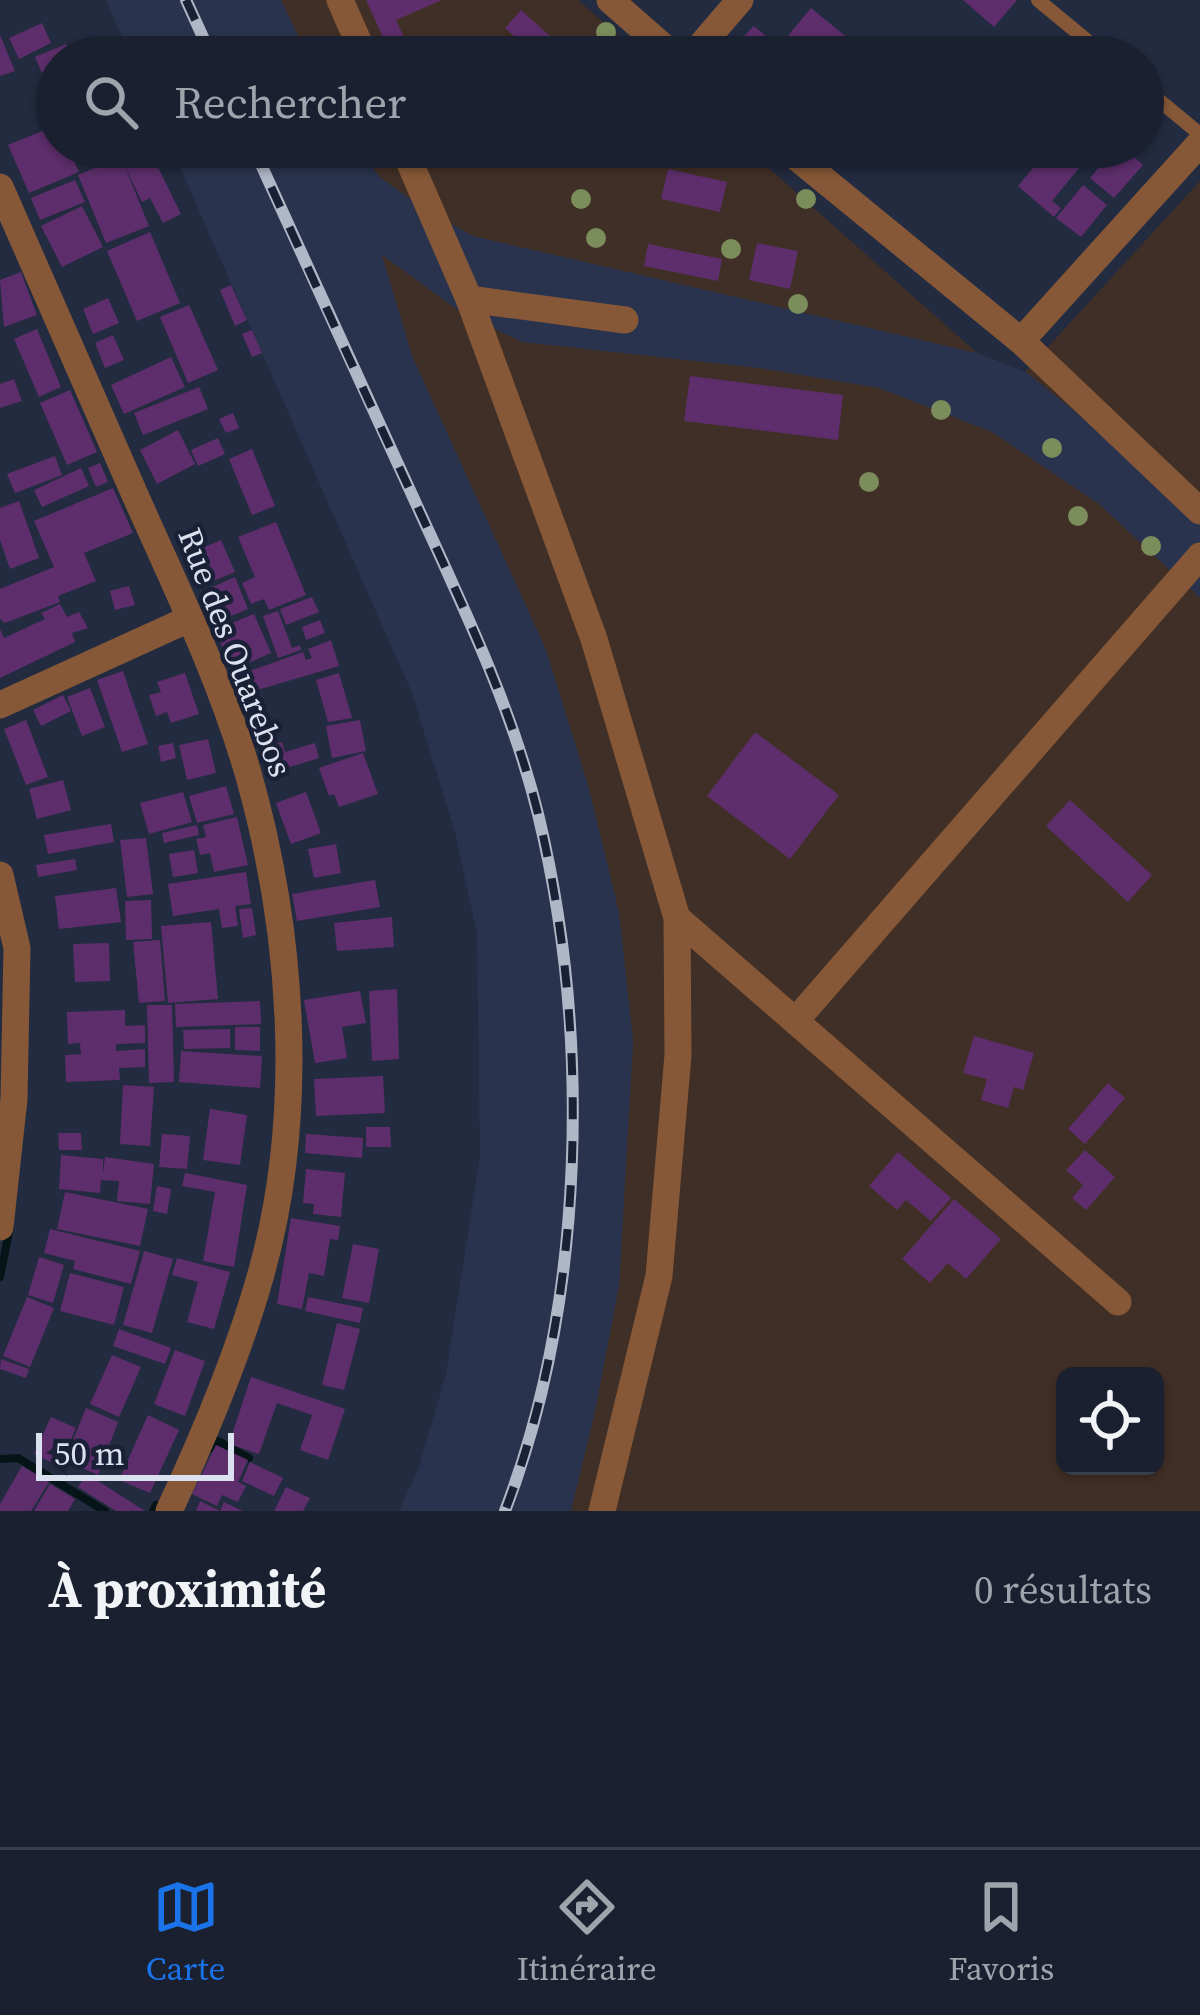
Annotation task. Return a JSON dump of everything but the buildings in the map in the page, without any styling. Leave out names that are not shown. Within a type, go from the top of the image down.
[{"type":"street","points":[[340,0],[355,36]]},
{"type":"street","points":[[610,0],[651,36]]},
{"type":"street","points":[[710,36],[740,0]]},
{"type":"street","points":[[1021,340],[1200,143]]},
{"type":"street","points":[[413,168],[470,299],[594,639],[677,918],[678,1055],[659,1276],[602,1511]]},
{"type":"street","points":[[810,168],[1021,340],[1200,511]]},
{"type":"street","name":"Rue des Ouarebos","points":[[0,187],[190,619],[247,769],[276,887],[289,993],[285,1141],[262,1272],[215,1412],[169,1511]]},
{"type":"street","points":[[470,299],[626,320]]},
{"type":"street","points":[[796,1020],[1200,556]]},
{"type":"street","points":[[0,705],[190,619]]},
{"type":"street","points":[[0,875],[17,948],[14,1099],[0,1227]]},
{"type":"street","points":[[677,918],[1118,1302]]},
{"type":"lane","points":[[1038,0],[1082,36]]},
{"type":"lane","points":[[1164,104],[1200,134]]},
{"type":"shaded area","points":[[106,0],[281,0],[298,36],[122,36]]},
{"type":"shaded area","points":[[281,0],[578,0],[619,36],[298,36]]},
{"type":"shaded area","points":[[180,168],[373,168],[420,206],[473,236],[977,353],[1026,372],[1200,513],[1200,598],[1099,504],[992,432],[879,388],[759,368],[522,342],[463,314],[382,255],[412,356],[546,650],[589,789],[619,913],[633,1041],[619,1285],[571,1511],[399,1511],[419,1467],[446,1374],[480,1156],[477,933],[455,832],[412,693]]},
{"type":"shaded area","points":[[355,168],[769,168],[977,353],[1025,372],[1200,181],[1200,1511],[571,1511],[619,1285],[633,1041],[619,913],[589,789],[546,650],[412,356]]},
{"type":"waterway","points":[[0,1277],[10,1227]]},
{"type":"waterway","points":[[210,1448],[218,1441],[249,1458]]},
{"type":"waterway","points":[[0,1459],[18,1458],[105,1511]]},
{"type":"waterway","points":[[153,1511],[156,1505]]},
{"type":"railway","points":[[186,0],[202,36]]},
{"type":"railway","points":[[263,168],[486,659],[527,775],[555,898],[567,985],[572,1075],[565,1255],[552,1343],[532,1429],[505,1511]]}]
